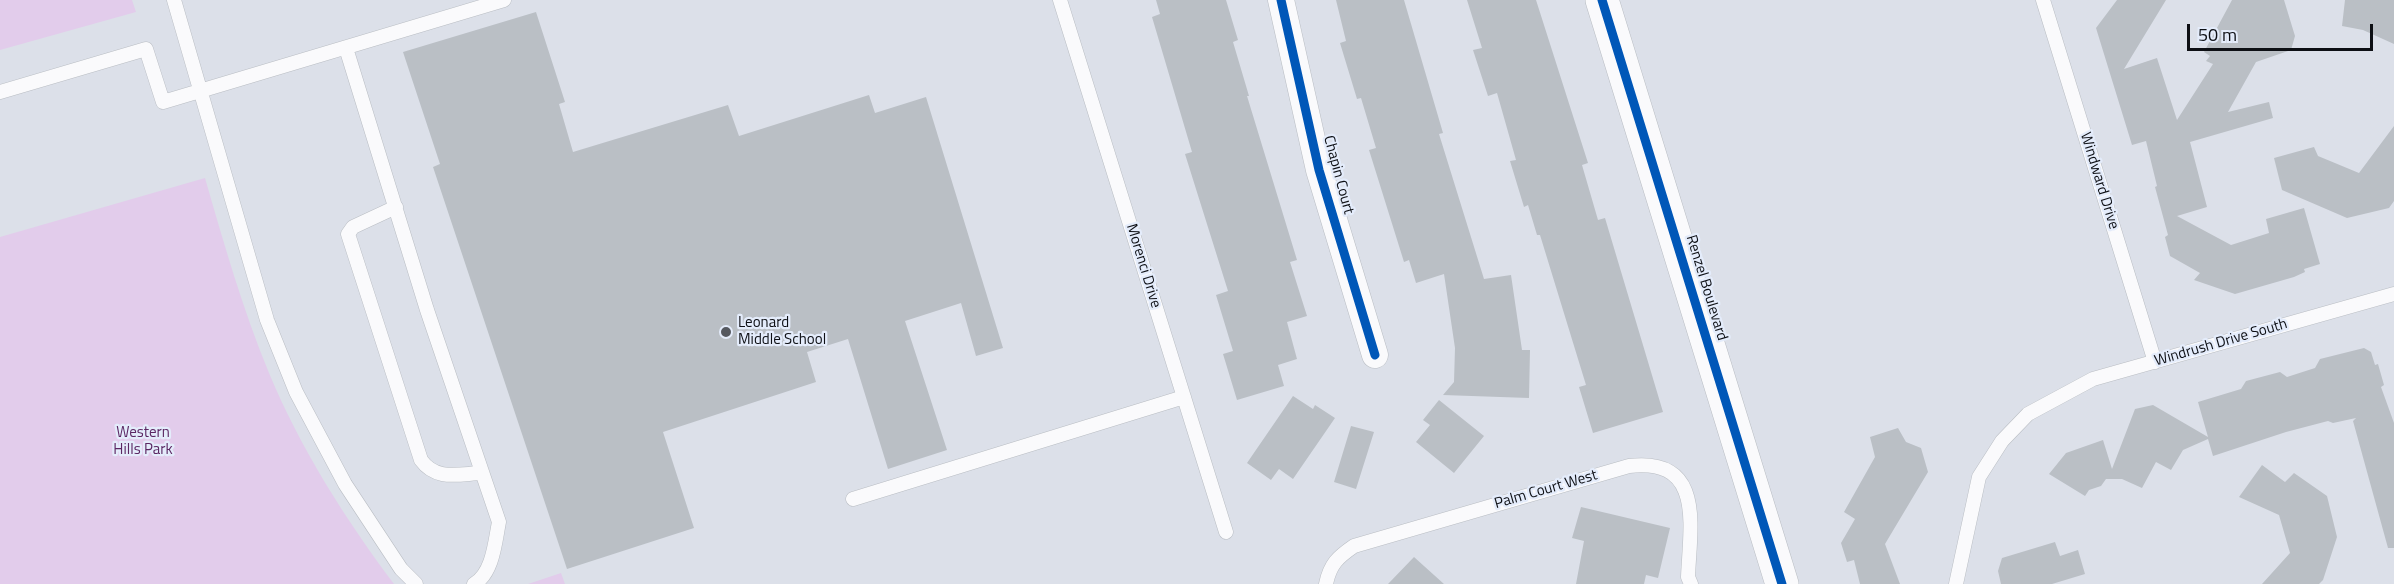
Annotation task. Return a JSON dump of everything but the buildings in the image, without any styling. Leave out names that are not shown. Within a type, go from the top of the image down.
[{"type":"street","name":"Chapin Court","points":[[1281,0],[1319,170],[1375,355]]},
{"type":"street","name":"Renzel Boulevard","points":[[1602,0],[1782,584]]},
{"type":"lane","points":[[174,0],[267,320],[296,392],[345,484],[401,569],[416,584]]},
{"type":"lane","points":[[0,92],[146,49],[164,102],[504,0]]},
{"type":"lane","name":"Morenci Drive","points":[[1060,0],[1226,532]]},
{"type":"lane","name":"Windward Drive","points":[[2043,0],[2156,362]]},
{"type":"lane","points":[[346,48],[427,310],[499,522],[493,555],[480,581],[474,584]]},
{"type":"lane","points":[[396,207],[353,227],[348,234],[417,448],[427,469],[439,476],[482,473]]},
{"type":"lane","name":"Windrush Drive South","points":[[1956,584],[1979,477],[2002,441],[2028,414],[2093,380],[2394,294]]},
{"type":"lane","points":[[853,499],[1184,397]]},
{"type":"lane","name":"Palm Court West","points":[[1326,584],[1330,568],[1337,558],[1354,546],[1629,466],[1650,463],[1671,470],[1684,488],[1693,513],[1688,577],[1691,584]]},
{"type":"green space","points":[[0,0],[132,0],[136,12],[0,50]]},
{"type":"green space","name":"Western Hills Park","points":[[205,178],[242,301],[281,401],[325,483],[394,584],[0,584],[0,237]]},
{"type":"green space","points":[[561,573],[565,584],[528,584]]},
{"type":"cycle path","points":[[1281,0],[1319,170],[1375,355]]},
{"type":"cycle path","points":[[1602,0],[1782,584]]},
{"type":"place","name":"Leonard Middle School","points":[[726,332]]}]
